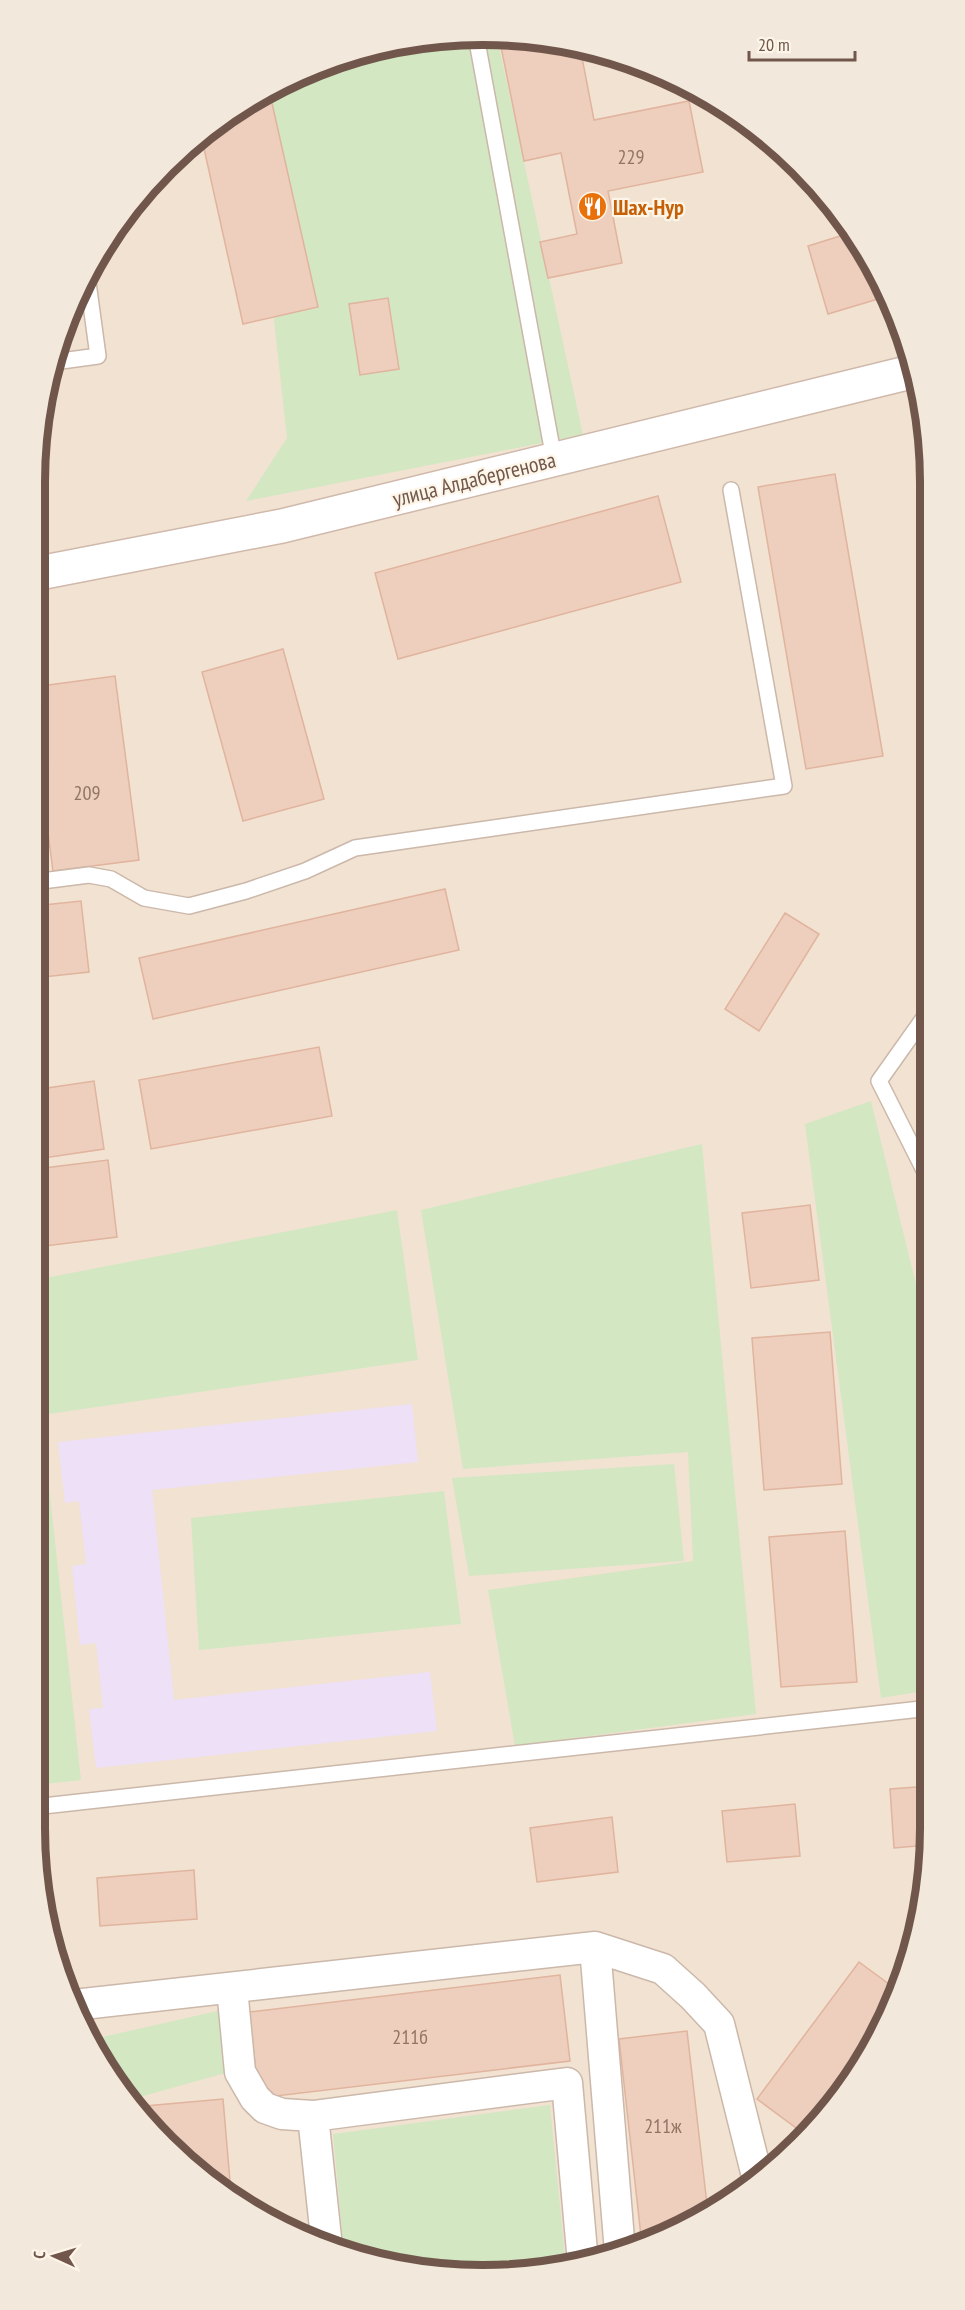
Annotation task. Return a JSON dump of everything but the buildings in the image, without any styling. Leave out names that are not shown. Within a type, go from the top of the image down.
[{"type":"street","name":"улица Алдабергенова","points":[[45,572],[282,526],[906,373]]},
{"type":"street","points":[[595,1947],[619,2243]]},
{"type":"street","points":[[82,2004],[595,1947],[663,1969],[719,2024],[755,2169]]},
{"type":"street","points":[[232,1988],[240,2072],[255,2098],[265,2108],[282,2114],[313,2116],[567,2083],[582,2253]]},
{"type":"street","points":[[313,2116],[326,2236]]},
{"type":"lane","points":[[478,45],[554,459]]},
{"type":"lane","points":[[62,361],[98,356],[89,291]]},
{"type":"lane","points":[[45,881],[88,875],[111,879],[144,898],[189,906],[246,891],[305,871],[355,848],[784,786],[731,490]]},
{"type":"lane","points":[[920,1023],[879,1081],[920,1162]]},
{"type":"lane","points":[[45,1806],[920,1709]]},
{"type":"shaded area","points":[[454,46],[511,46],[540,49],[568,53],[623,68],[676,90],[726,119],[771,154],[811,194],[846,239],[875,289],[897,342],[912,397],[920,482],[920,1828],[912,1913],[897,1968],[875,2021],[830,2094],[792,2137],[749,2175],[726,2191],[650,2232],[568,2257],[482,2265],[425,2261],[397,2257],[342,2242],[289,2220],[216,2175],[173,2137],[135,2094],[119,2071],[78,1995],[53,1913],[46,1856],[45,482],[53,397],[68,342],[90,289],[104,264],[135,216],[154,194],[173,173],[216,135],[289,90],[315,78],[369,60],[397,53]]},
{"type":"shaded area","points":[[412,1404],[418,1462],[152,1490],[174,1700],[430,1672],[437,1731],[96,1768],[89,1709],[103,1708],[96,1643],[80,1645],[72,1566],[86,1564],[79,1501],[65,1503],[58,1442]]},
{"type":"green space","points":[[499,46],[583,435],[246,501],[287,438],[251,112],[315,78],[369,60],[425,49]]},
{"type":"green space","points":[[871,1101],[920,1300],[920,1692],[881,1698],[805,1124]]},
{"type":"green space","points":[[702,1144],[756,1714],[515,1746],[488,1590],[693,1561],[688,1452],[463,1469],[421,1210]]},
{"type":"green space","points":[[397,1210],[418,1360],[45,1415],[45,1278]]},
{"type":"green space","points":[[45,1449],[81,1780],[45,1784]]},
{"type":"green space","points":[[674,1464],[684,1561],[469,1576],[452,1478]]},
{"type":"green space","points":[[444,1491],[461,1624],[199,1650],[191,1518]]},
{"type":"green space","points":[[222,2010],[229,2072],[138,2097],[99,2038]]},
{"type":"green space","points":[[550,2105],[565,2257],[511,2264],[454,2264],[397,2257],[343,2242],[333,2134]]},
{"type":"place","name":"Шах-Нур","points":[[592,207]]}]
